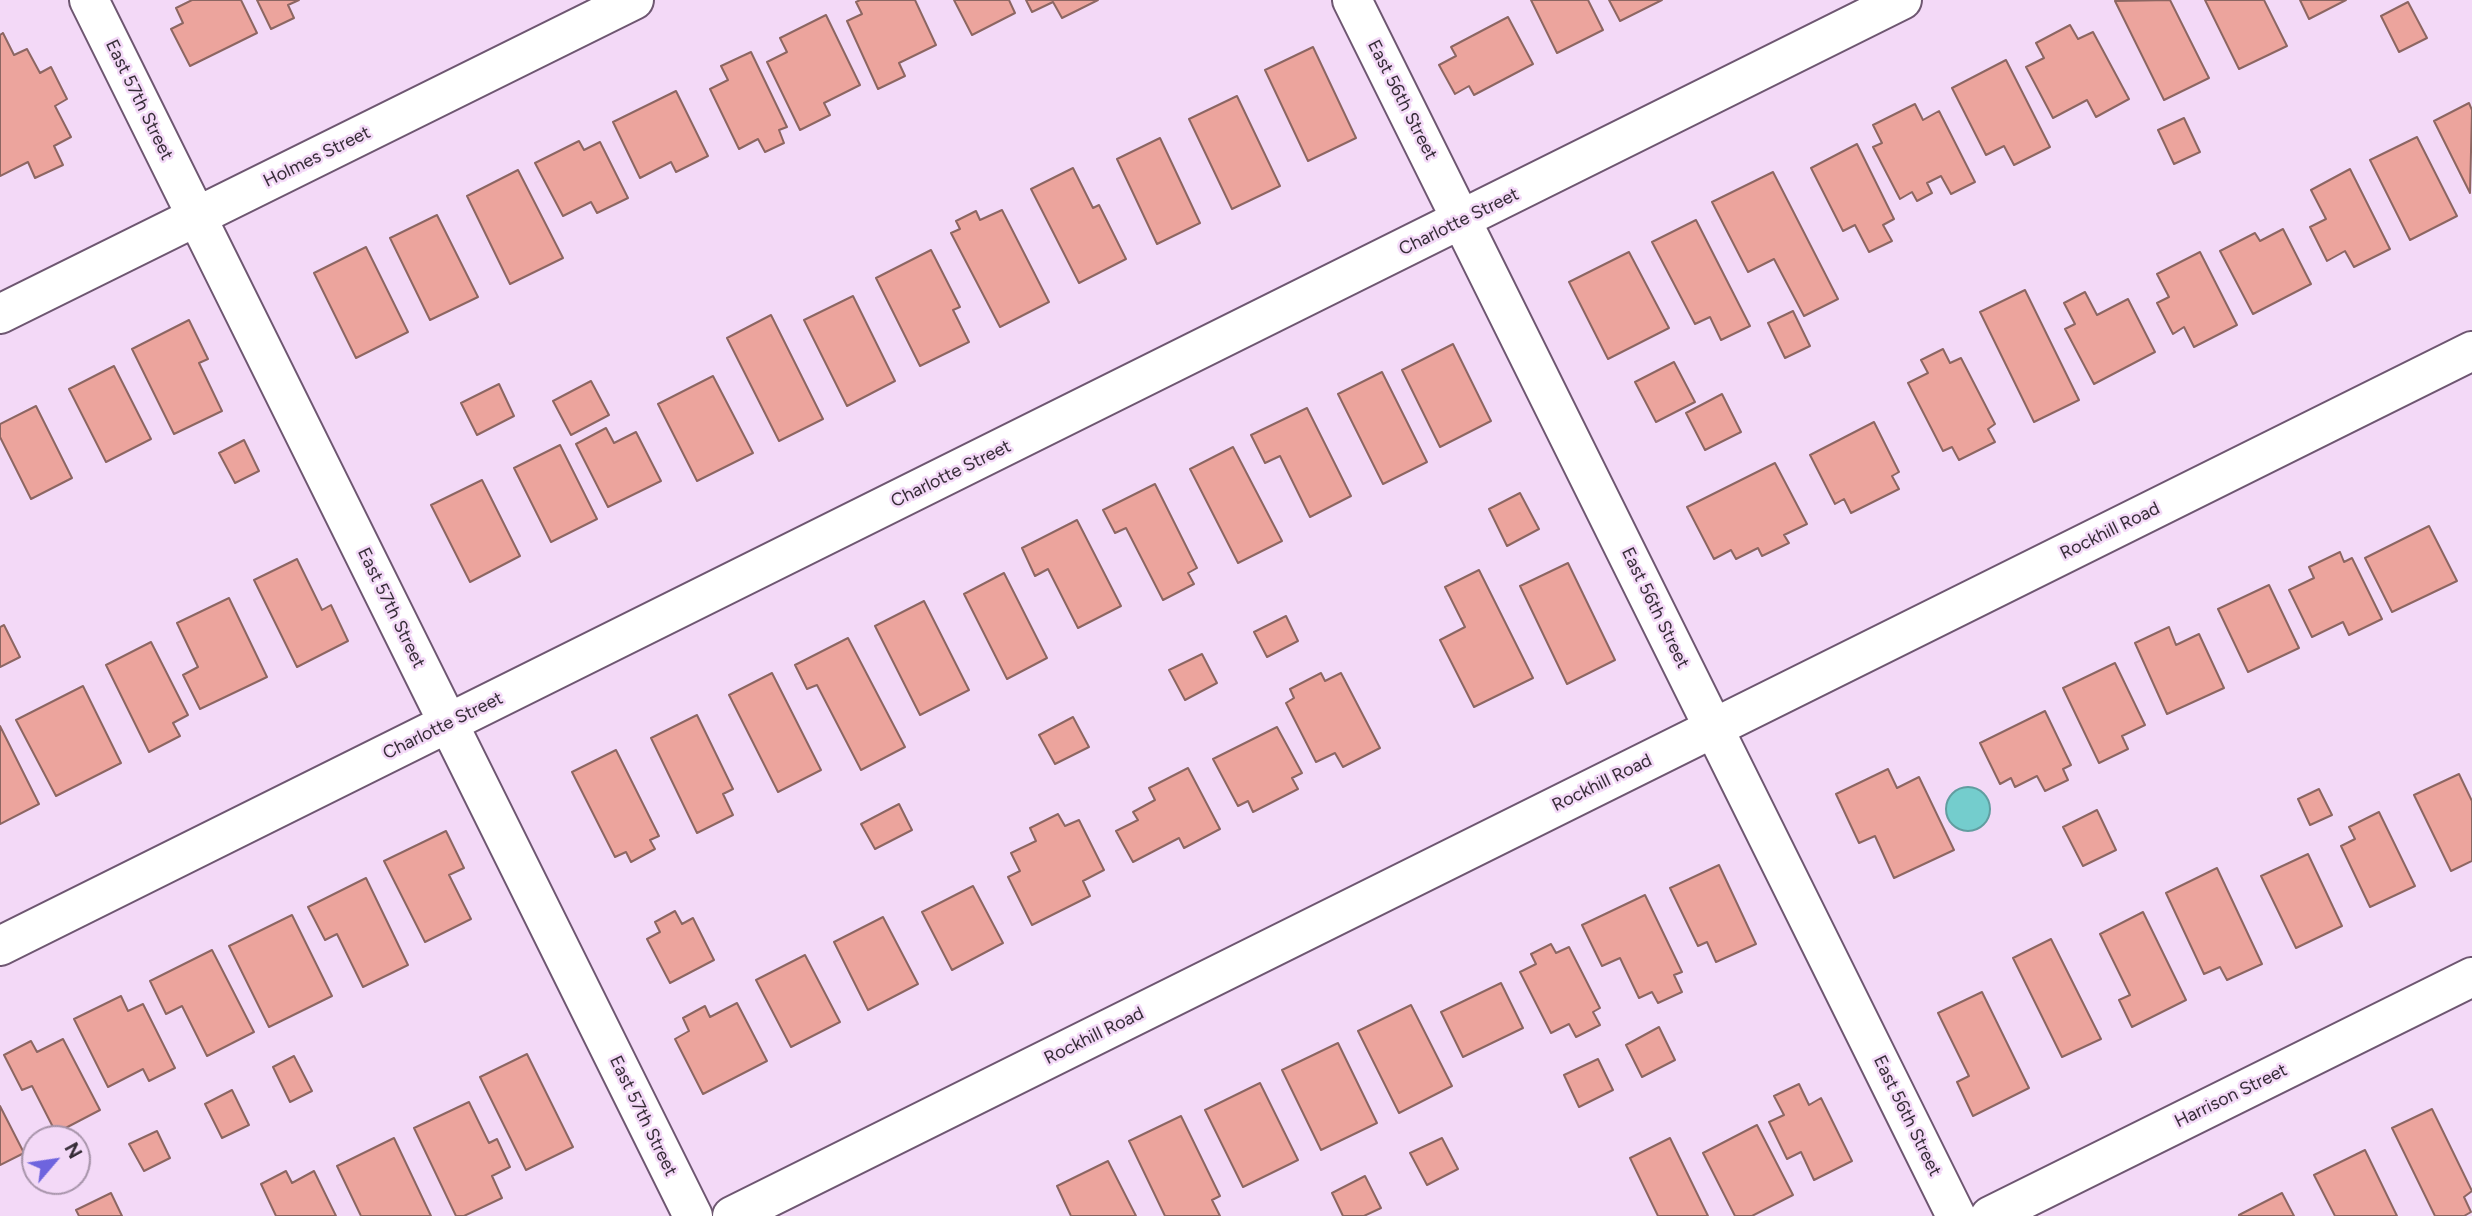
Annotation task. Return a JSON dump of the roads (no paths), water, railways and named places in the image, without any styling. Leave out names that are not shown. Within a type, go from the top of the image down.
[{"type":"street","name":"East 57th Street","points":[[89,0],[693,1216]]},
{"type":"street","name":"Holmes Street","points":[[0,314],[634,0]]},
{"type":"street","name":"East 56th Street","points":[[1352,0],[1956,1216]]},
{"type":"street","name":"Charlotte Street","points":[[0,946],[1902,0]]},
{"type":"street","name":"Rockhill Road","points":[[732,1216],[2472,351]]},
{"type":"street","name":"Harrison Street","points":[[1990,1216],[2472,976]]}]
